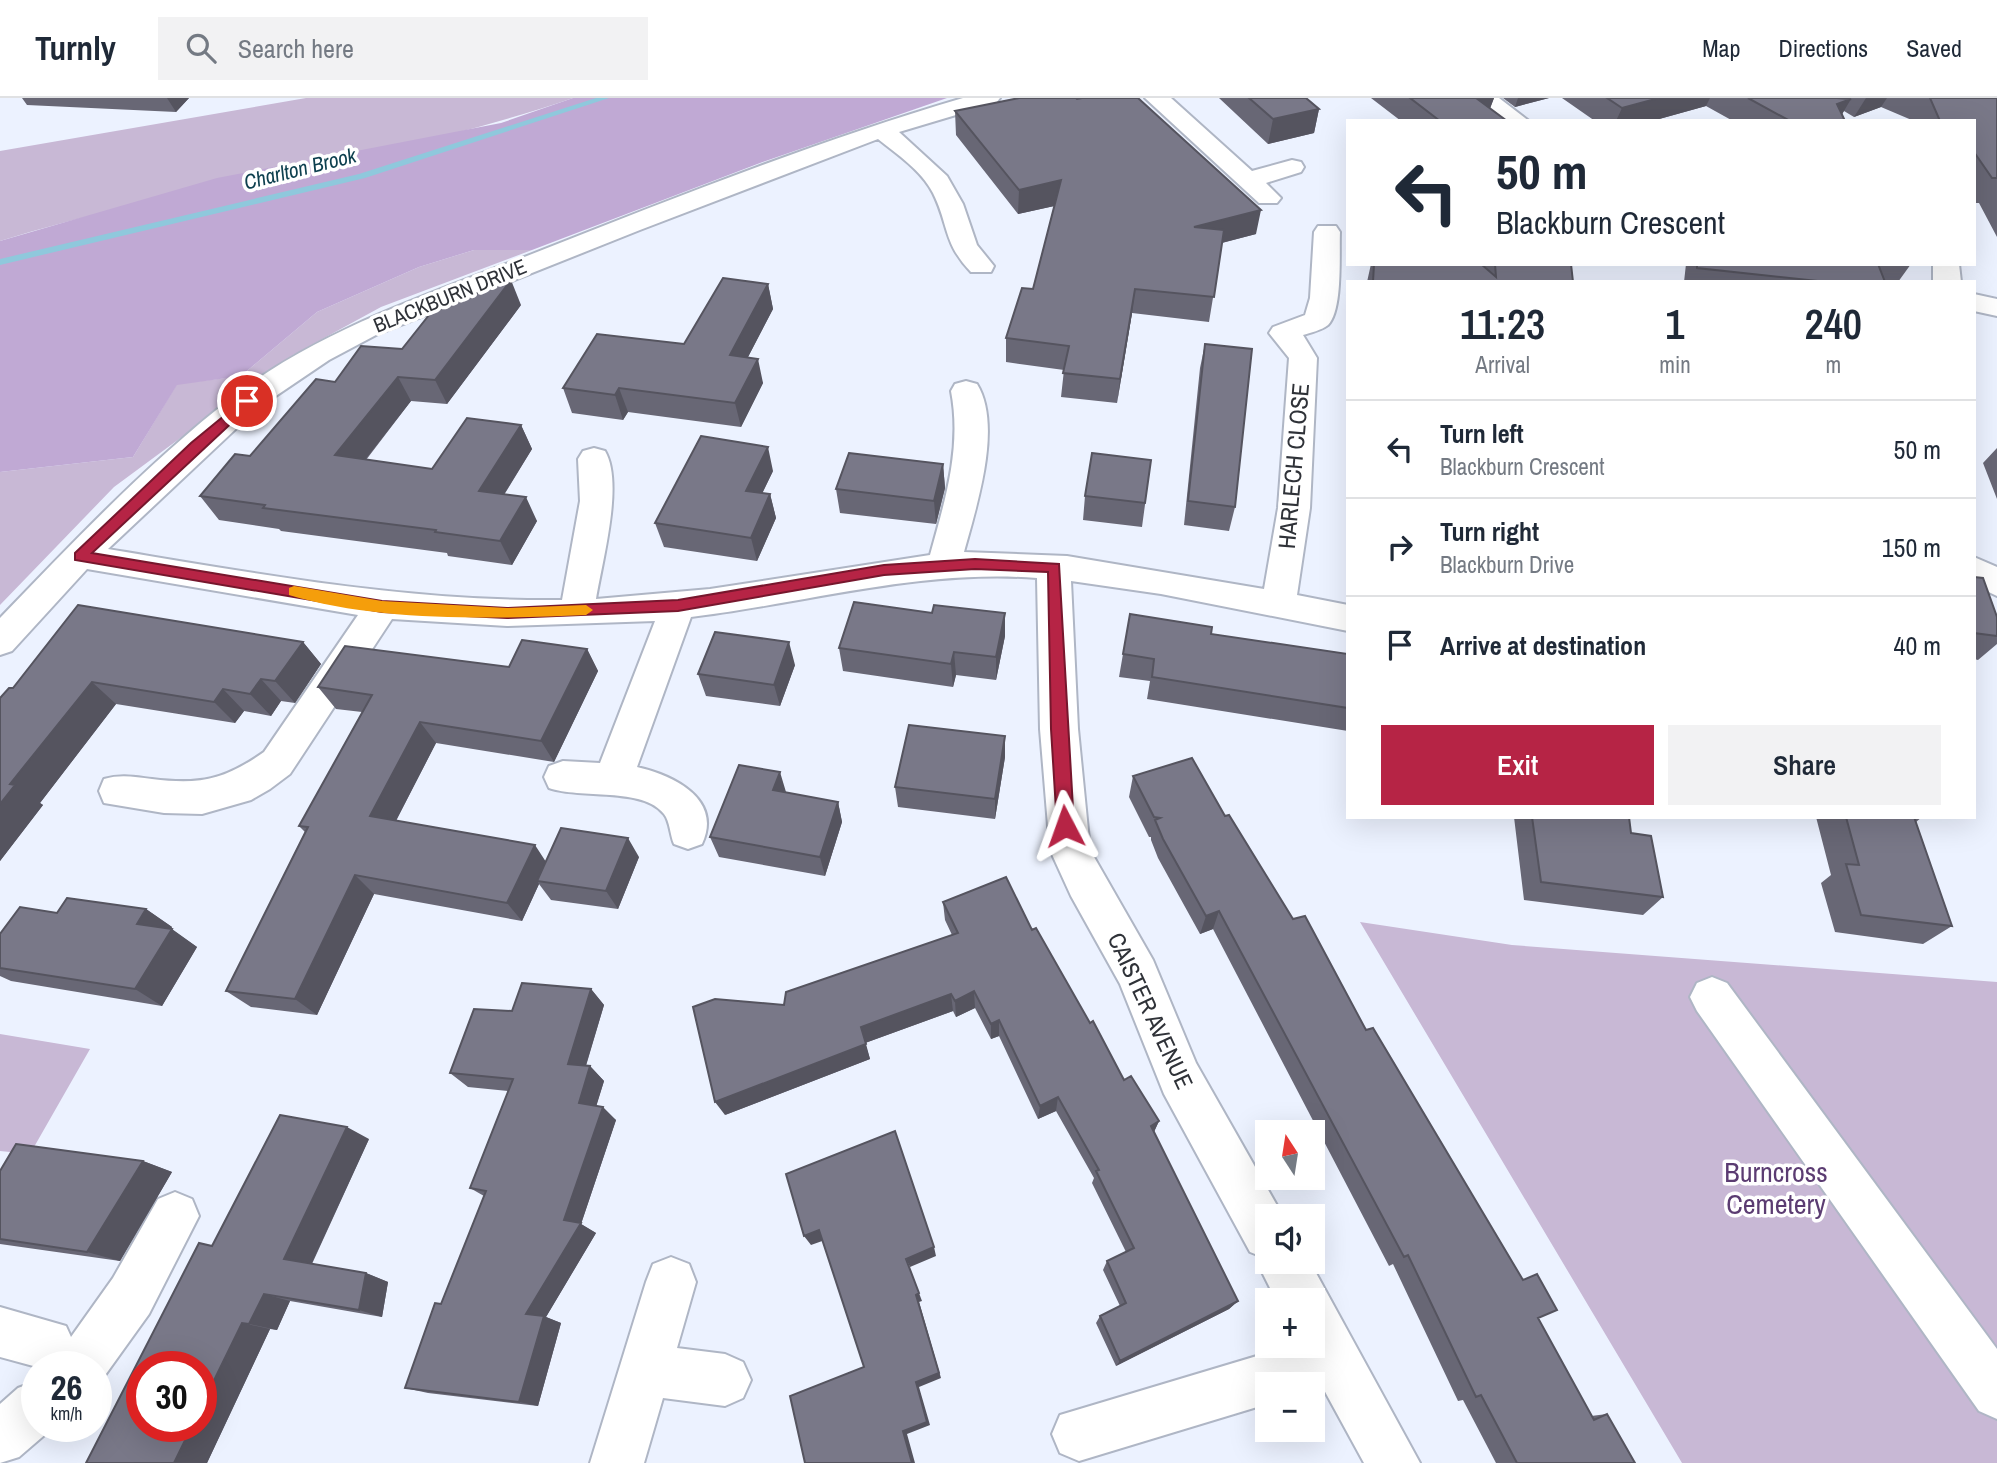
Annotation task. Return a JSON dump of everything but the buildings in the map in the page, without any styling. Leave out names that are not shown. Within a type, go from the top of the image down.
[{"type":"street","name":"BLACKBURN DRIVE","points":[[0,641],[80,556],[195,446],[247,401],[319,354],[366,329],[631,224],[881,130],[988,98]]},
{"type":"street","points":[[1157,98],[1268,198]]},
{"type":"street","points":[[1484,98],[1514,119]]},
{"type":"street","points":[[881,130],[938,181],[955,211],[958,241],[965,253],[981,266]]},
{"type":"street","points":[[1248,180],[1292,167]]},
{"type":"street","name":"HARLECH CLOSE","points":[[1278,606],[1294,508],[1303,358],[1295,344],[1283,333],[1317,320],[1323,308],[1327,232]]},
{"type":"street","points":[[1976,302],[1997,307]]},
{"type":"street","points":[[944,566],[964,486],[973,433],[967,391]]},
{"type":"street","points":[[578,610],[596,501],[594,459]]},
{"type":"street","points":[[80,556],[382,607],[507,613],[678,606],[884,570],[944,566],[1054,567],[1170,584],[1346,618]]},
{"type":"street","name":"CAISTER AVENUE","points":[[1054,567],[1059,729],[1070,850],[1085,883],[1138,974],[1180,1079],[1255,1213]]},
{"type":"street","points":[[1976,570],[1997,583]]},
{"type":"street","points":[[613,780],[678,606]]},
{"type":"street","points":[[118,791],[188,800],[228,794],[257,779],[277,763],[382,607]]},
{"type":"street","points":[[563,777],[613,780],[659,788],[676,799],[685,811],[688,832]]},
{"type":"street","points":[[1712,997],[1997,1393]]},
{"type":"street","points":[[69,1351],[131,1296],[175,1216]]},
{"type":"street","points":[[617,1463],[671,1282]]},
{"type":"street","points":[[0,1332],[53,1351]]},
{"type":"street","points":[[1325,1339],[1392,1463]]},
{"type":"street","points":[[1079,1434],[1271,1358]]},
{"type":"street","points":[[644,1370],[725,1380]]},
{"type":"street","points":[[0,1438],[21,1420]]},
{"type":"green space","points":[[306,98],[573,98],[431,139],[143,203],[0,241],[0,151]]},
{"type":"green space","points":[[474,250],[532,250],[381,307],[293,355],[114,487],[0,605],[0,472],[133,457],[177,384],[241,376],[317,312],[419,267]]},
{"type":"green space","name":"Burncross Cemetery","points":[[1360,922],[1512,945],[1997,982],[1997,1463],[1682,1463]]},
{"type":"green space","points":[[0,1034],[90,1049],[30,1154],[0,1151]]},
{"type":"shaded area","points":[[573,98],[947,98],[760,163],[532,250],[474,250],[419,267],[317,312],[241,376],[177,385],[133,457],[0,472],[0,241],[217,178],[501,123]]},
{"type":"waterway","name":"Charlton Brook","points":[[0,262],[362,176],[605,98]]},
{"type":"slow traffic","points":[[294,591],[382,607],[507,613],[586,610]]},
{"type":"route","points":[[247,401],[195,446],[80,556],[382,607],[507,613],[678,606],[738,598],[884,570],[975,564],[1054,567],[1065,826]]}]
